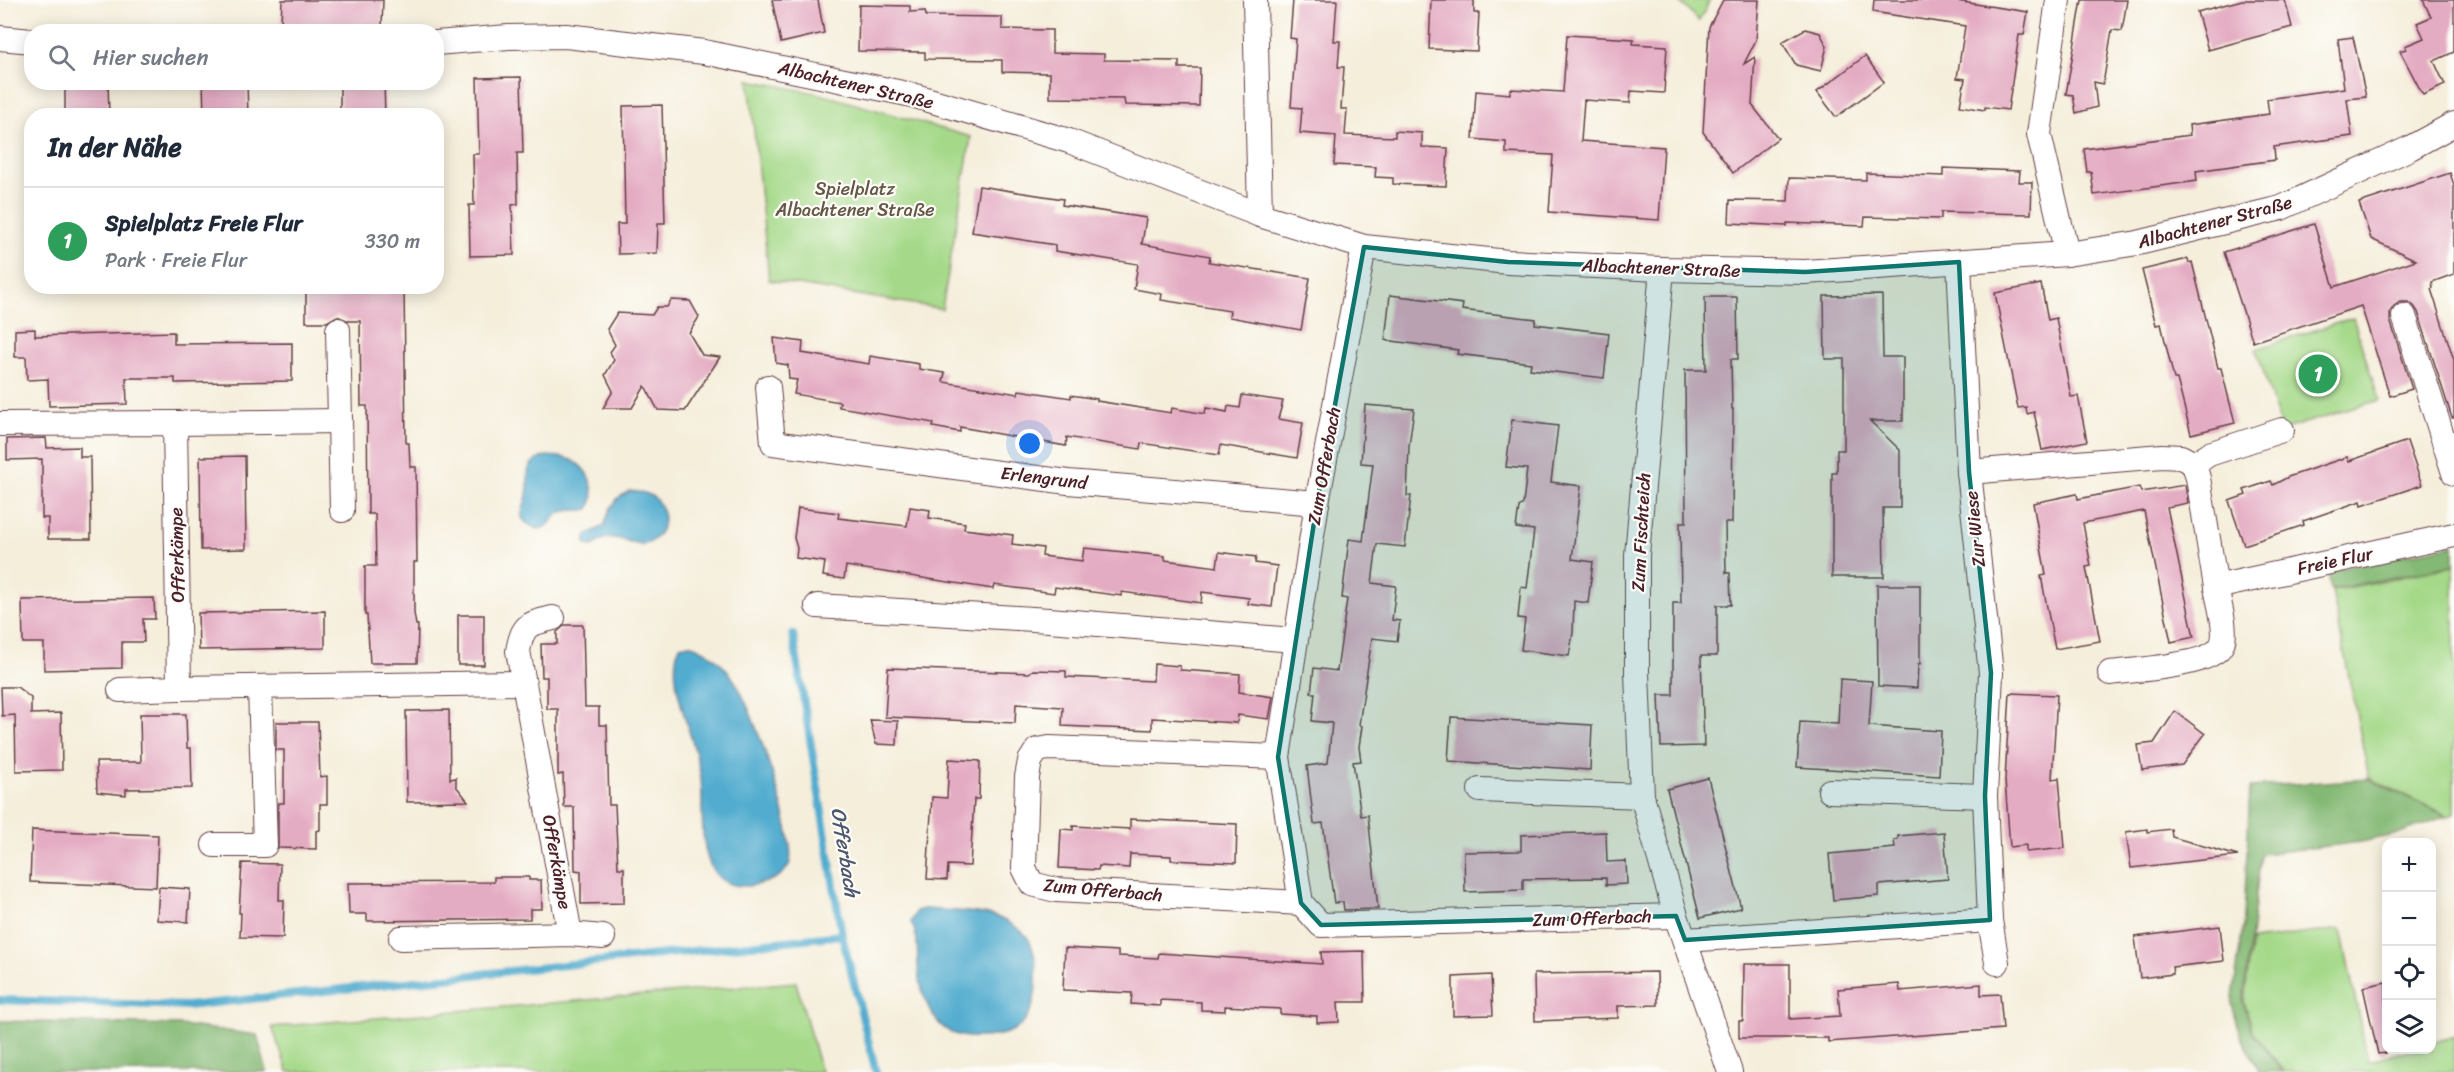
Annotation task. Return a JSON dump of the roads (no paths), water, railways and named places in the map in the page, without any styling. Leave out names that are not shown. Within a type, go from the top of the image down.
[{"type":"street","points":[[1255,0],[1260,215]]},
{"type":"street","points":[[2058,0],[2039,134],[2067,254]]},
{"type":"street","name":"Albachtener Straße","points":[[444,42],[508,37],[566,36],[704,52],[912,95],[1069,141],[1260,215],[1364,246],[1508,262],[1662,269],[1805,272],[2067,254],[2138,243],[2282,208],[2410,148],[2454,124]]},
{"type":"street","points":[[0,38],[24,40]]},
{"type":"street","name":"Zum Offerbach","points":[[1364,246],[1317,502],[1294,640],[1278,758],[1301,903],[1321,926],[1676,916]]},
{"type":"street","name":"Zur Wiese","points":[[1959,262],[1969,471],[1990,673],[1985,796],[1990,920],[1997,963]]},
{"type":"street","name":"Zum Fischteich","points":[[1662,269],[1637,555],[1637,673],[1642,796],[1676,916],[1730,1072]]},
{"type":"street","points":[[2404,316],[2454,473]]},
{"type":"street","points":[[338,330],[342,510]]},
{"type":"street","name":"Erlengrund","points":[[768,387],[773,443],[1068,482],[1317,502]]},
{"type":"street","points":[[0,424],[340,421]]},
{"type":"street","name":"Offerkämpe","points":[[175,423],[179,688]]},
{"type":"street","points":[[2194,464],[2209,454],[2282,430]]},
{"type":"street","points":[[1969,471],[2162,456],[2181,457],[2194,464],[2225,634],[2221,647],[2209,658],[2110,673]]},
{"type":"street","name":"Freie Flur","points":[[2216,587],[2454,534]]},
{"type":"street","points":[[817,606],[1049,620],[1294,640]]},
{"type":"street","name":"Offerkämpe","points":[[553,618],[529,624],[521,634],[518,651],[570,934]]},
{"type":"street","points":[[120,690],[523,683]]},
{"type":"street","points":[[214,845],[265,845],[260,688]]},
{"type":"street","name":"Zum Offerbach","points":[[1278,758],[1049,748],[1037,750],[1030,760],[1028,777],[1024,868],[1032,884],[1056,890],[1301,903]]},
{"type":"street","points":[[1480,790],[1642,796]]},
{"type":"street","points":[[1830,790],[1985,796]]},
{"type":"street","points":[[1685,940],[1990,920]]},
{"type":"street","name":"Offerkämpe","points":[[400,938],[570,934],[603,937]]},
{"type":"water","points":[[546,456],[566,458],[580,466],[589,478],[593,493],[589,509],[561,512],[547,526],[538,529],[525,522],[522,515],[528,488],[528,471],[533,463]]},
{"type":"water","points":[[629,491],[649,494],[660,505],[664,522],[656,538],[649,543],[642,544],[612,538],[593,546],[586,545],[585,540],[588,534],[604,526],[610,509],[618,498]]},
{"type":"water","points":[[689,644],[714,658],[734,680],[742,694],[772,772],[787,829],[789,865],[779,876],[764,883],[734,885],[720,878],[711,866],[703,832],[701,778],[678,692],[676,675],[676,659],[680,646]]},
{"type":"water","points":[[924,909],[970,912],[997,917],[1017,928],[1027,937],[1034,956],[1036,979],[1030,1013],[1021,1025],[1004,1034],[973,1037],[951,1032],[938,1022],[930,1010],[922,988],[916,938],[911,922],[916,911]]},
{"type":"waterway","name":"Offerbach","points":[[793,635],[842,935],[876,1072]]},
{"type":"waterway","points":[[0,1000],[187,1006],[842,935]]},
{"type":"place","name":"Spielplatz Freie Flur","points":[[2318,374]]},
{"type":"park label","name":"Spielplatz Albachtener Straße","points":[[855,199]]}]
